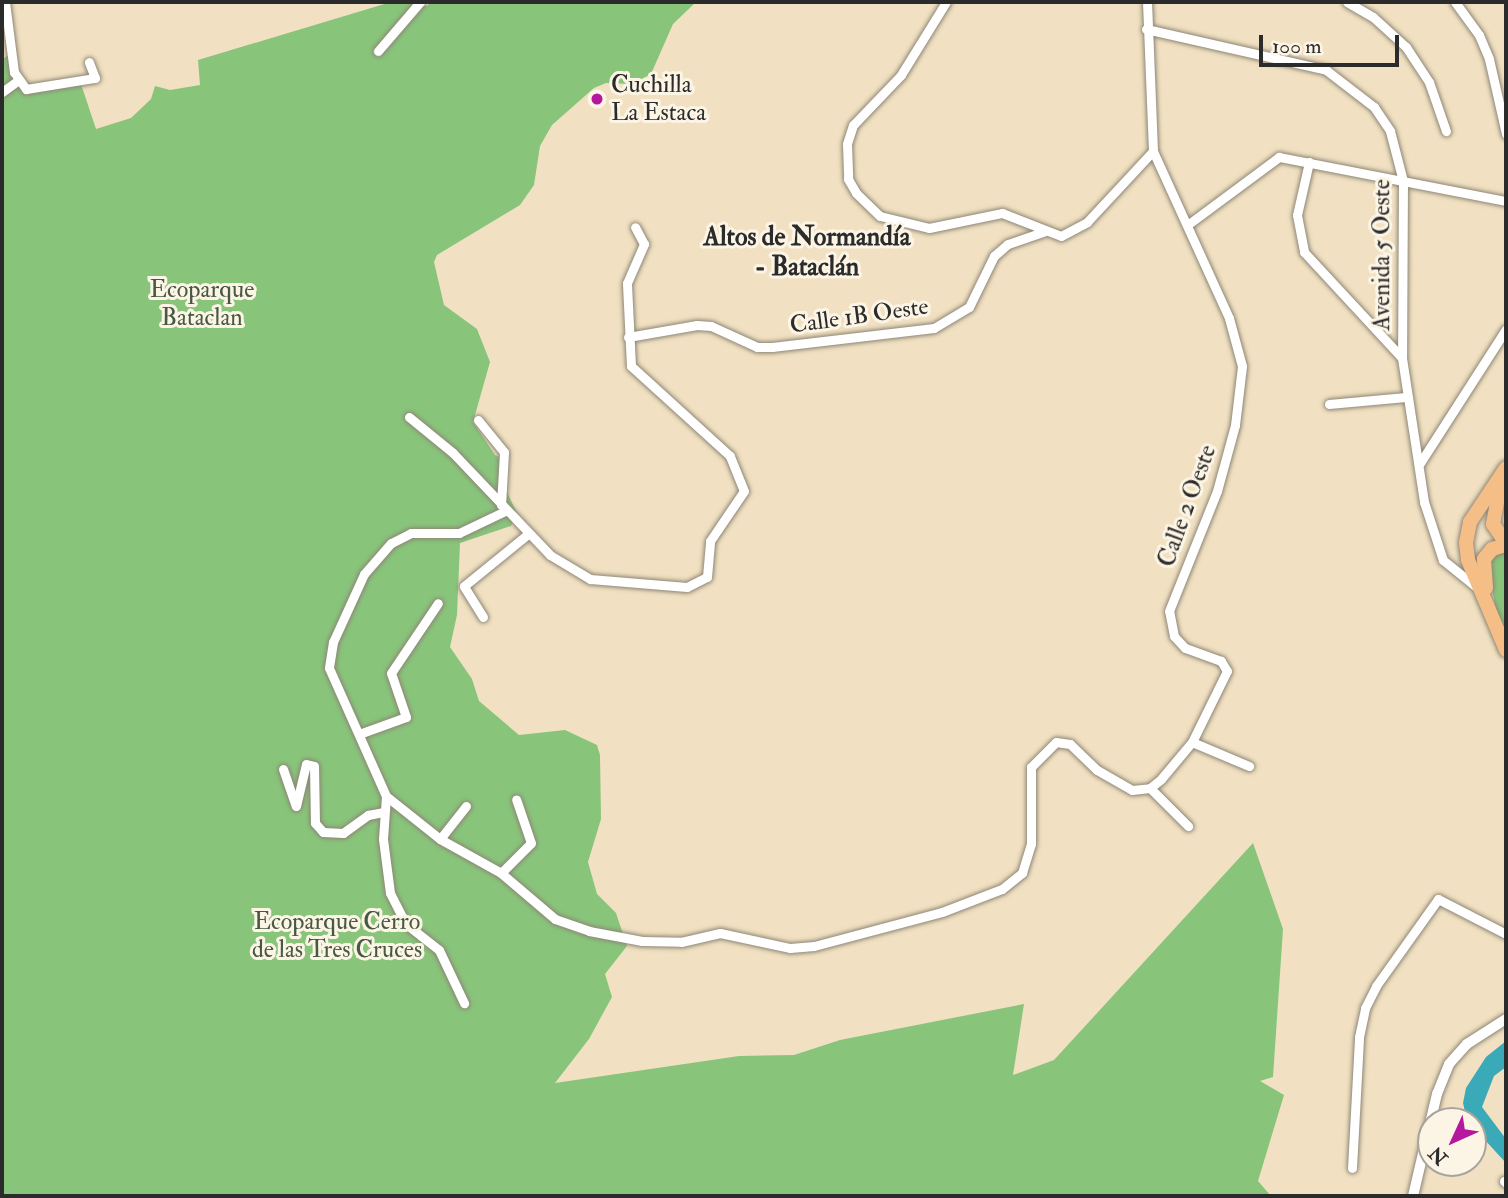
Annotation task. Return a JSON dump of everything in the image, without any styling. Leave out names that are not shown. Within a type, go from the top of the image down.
[{"type":"main road","points":[[1505,470],[1470,522],[1466,543],[1480,590],[1506,650]]},
{"type":"main road","points":[[1491,613],[1484,559],[1492,549],[1506,544],[1493,524],[1505,470]]},
{"type":"street","points":[[5,2],[10,41],[6,56],[17,81],[26,89],[42,89],[95,78],[89,62]]},
{"type":"street","points":[[378,51],[420,2]]},
{"type":"street","points":[[946,2],[901,75],[853,125],[846,144],[848,179],[869,206],[897,223],[929,228],[1002,213],[1045,232]]},
{"type":"street","name":"Calle 2 Oeste","points":[[1147,2],[1153,151],[1190,223],[1229,318],[1242,366],[1235,425],[1217,491],[1169,611],[1174,636],[1185,648],[1221,662],[1227,671],[1192,741],[1150,788]]},
{"type":"street","points":[[1347,2],[1373,17],[1406,47],[1429,82],[1446,131]]},
{"type":"street","points":[[1455,2],[1479,36],[1489,59],[1506,134]]},
{"type":"street","name":"Avenida 5 Oeste","points":[[1146,29],[1298,60],[1348,83],[1374,107],[1390,131],[1404,181],[1402,358],[1406,397],[1430,531],[1443,560],[1480,590]]},
{"type":"street","points":[[2,92],[17,81]]},
{"type":"street","name":"Calle 1B Oeste","points":[[628,337],[697,325],[711,326],[757,347],[772,347],[934,328],[969,307],[994,256],[1008,244],[1045,232],[1061,236],[1087,222],[1153,151]]},
{"type":"street","points":[[1190,223],[1279,158],[1506,201]]},
{"type":"street","points":[[1309,162],[1297,215],[1304,252],[1402,358]]},
{"type":"street","points":[[409,417],[453,453],[550,555],[590,579],[687,587],[710,571],[710,541],[744,491],[739,470],[717,442],[636,374],[628,337],[627,283],[644,244],[635,227]]},
{"type":"street","points":[[1420,464],[1506,329]]},
{"type":"street","points":[[1329,404],[1406,397]]},
{"type":"street","points":[[478,420],[503,452],[503,508]]},
{"type":"street","points":[[503,508],[459,533],[411,533],[391,543],[364,573],[333,642],[329,668],[359,734],[376,781],[386,796],[440,839],[501,873],[555,919],[589,932],[681,942],[720,933],[740,934],[790,948],[814,946],[942,912],[1002,889],[1022,873],[1031,844],[1031,767],[1056,742],[1070,744],[1086,755],[1114,782],[1132,790],[1150,788],[1188,826]]},
{"type":"street","points":[[484,617],[464,586],[528,534]]},
{"type":"street","points":[[359,734],[406,717],[391,673],[438,603]]},
{"type":"street","points":[[1192,741],[1249,766]]},
{"type":"street","points":[[284,769],[296,806],[306,764],[314,766],[315,824],[323,832],[343,833],[368,815],[383,812]]},
{"type":"street","points":[[386,796],[383,812],[390,893],[406,924],[439,950],[464,1003]]},
{"type":"street","points":[[501,873],[531,843],[516,799]]},
{"type":"street","points":[[440,839],[466,806]]},
{"type":"street","points":[[1352,1168],[1359,1037],[1365,1008],[1376,986],[1438,899],[1506,934]]},
{"type":"street","points":[[1435,1107],[1449,1064],[1467,1044],[1506,1019]]},
{"type":"street","points":[[1413,1196],[1417,1177]]},
{"type":"green space","name":"Ecoparque Cerro de las Tres Cruces","points":[[391,2],[427,6],[431,2],[696,2],[673,24],[651,74],[632,84],[606,83],[594,88],[552,125],[540,146],[534,185],[520,205],[437,255],[434,262],[444,305],[477,329],[490,362],[473,422],[495,455],[505,460],[504,486],[517,513],[511,526],[460,543],[457,615],[450,647],[472,679],[479,701],[519,735],[565,730],[597,745],[600,755],[601,819],[588,862],[597,894],[616,913],[627,946],[605,974],[612,997],[589,1039],[555,1083],[739,1056],[794,1055],[840,1040],[1024,1004],[1013,1075],[1054,1060],[1253,843],[1283,929],[1273,1077],[1260,1081],[1284,1095],[1258,1181],[1271,1196],[2,1196],[2,59],[11,54],[26,89],[80,81],[96,129],[131,118],[151,99],[155,86],[170,90],[200,85],[198,60]]},
{"type":"green space","points":[[1506,550],[1506,633],[1496,610],[1489,572],[1491,559]]},
{"type":"water","points":[[1506,1041],[1506,1067],[1494,1076],[1482,1107],[1464,1107],[1466,1088],[1486,1057]]},
{"type":"water","points":[[1487,1114],[1506,1139],[1506,1163],[1487,1142]]},
{"type":"place","name":"Cuchilla La Estaca","points":[[597,99]]},
{"type":"district","name":"Altos de Normandía - Bataclán","points":[[807,253]]},
{"type":"park label","name":"Ecoparque Bataclan","points":[[202,304]]}]
